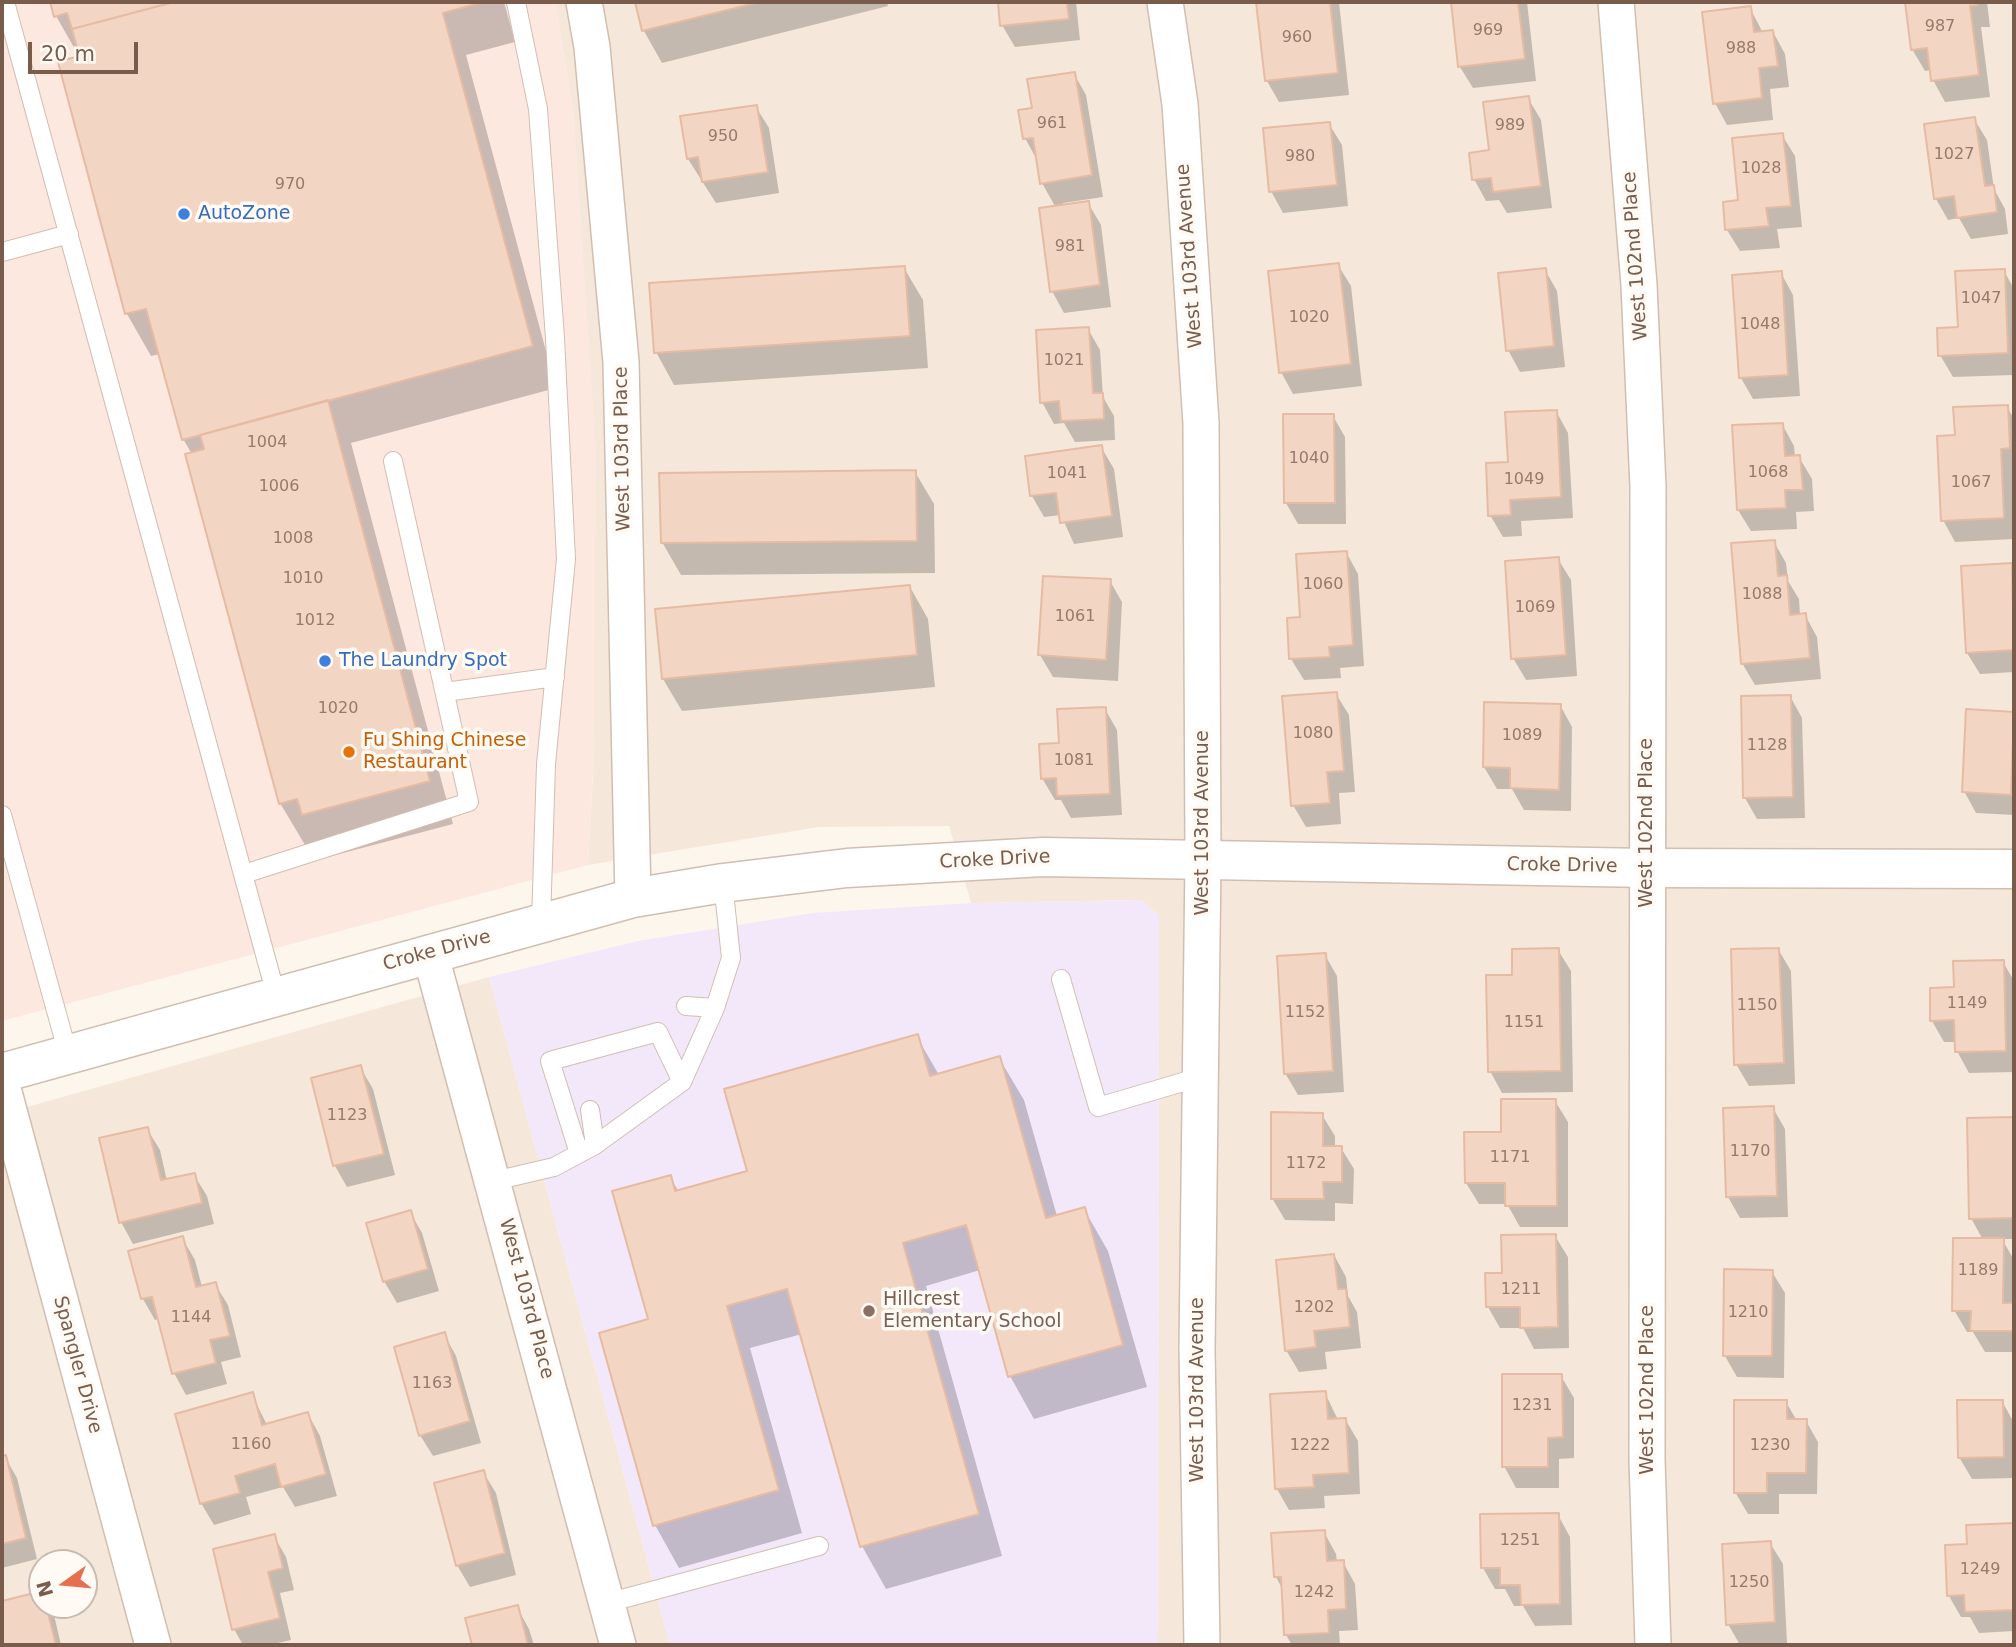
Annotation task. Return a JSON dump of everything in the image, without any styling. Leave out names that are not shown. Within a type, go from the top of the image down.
[{"type":"street","name":"West 103rd Place","points":[[584,2],[592,47],[621,362],[633,898]]},
{"type":"street","name":"West 103rd Avenue","points":[[1165,2],[1180,104],[1201,423],[1203,859],[1197,1350],[1202,1645]]},
{"type":"street","name":"West 102nd Place","points":[[1616,2],[1638,272],[1648,487],[1647,1460],[1653,1645]]},
{"type":"street","name":"Croke Drive","points":[[2,1073],[633,898],[723,883],[847,868],[1017,859],[1203,859],[1647,868],[2014,869]]},
{"type":"street","name":"West 103rd Place","points":[[430,953],[618,1645]]},
{"type":"street","name":"Spangler Drive","points":[[2,1085],[153,1645]]},
{"type":"lane","points":[[5,2],[276,995]]},
{"type":"lane","points":[[516,2],[538,109],[555,338],[566,559],[546,765],[541,922]]},
{"type":"lane","points":[[2,252],[69,234]]},
{"type":"lane","points":[[244,874],[469,802],[393,461]]},
{"type":"lane","points":[[445,692],[555,677]]},
{"type":"lane","points":[[2,815],[68,1054]]},
{"type":"lane","points":[[494,1181],[554,1167],[587,1149],[682,1082],[715,1008],[731,958],[723,883]]},
{"type":"lane","points":[[1061,979],[1098,1107],[1200,1077]]},
{"type":"lane","points":[[686,1006],[715,1008]]},
{"type":"lane","points":[[587,1149],[550,1061],[658,1032],[682,1082]]},
{"type":"lane","points":[[587,1149],[590,1110]]},
{"type":"lane","points":[[607,1603],[819,1546]]},
{"type":"shaded area","points":[[2,2],[555,2],[574,117],[596,453],[594,753],[588,865],[2,1021]]},
{"type":"shaded area","points":[[555,2],[2014,2],[2014,1645],[1158,1645],[1159,916],[1141,900],[971,903],[949,826],[819,827],[588,865],[594,753],[574,117]]},
{"type":"shaded area","name":"Hillcrest Elementary School","points":[[1141,900],[1159,916],[1158,1645],[670,1645],[489,977],[638,941],[813,913],[971,903]]},
{"type":"shaded area","points":[[489,977],[670,1645],[2,1645],[2,1114]]},
{"type":"building","points":[[50,2],[174,2],[72,29],[67,13],[54,17]]},
{"type":"building","points":[[174,2],[484,2],[443,13],[533,346],[182,440],[146,309],[125,314],[58,62],[79,56],[72,29]]},
{"type":"building","points":[[635,2],[760,2],[642,31]]},
{"type":"building","points":[[998,2],[1067,2],[1069,19],[1000,26]]},
{"type":"building","points":[[1256,2],[1330,2],[1338,73],[1265,81]]},
{"type":"building","points":[[1451,2],[1518,2],[1525,59],[1458,67]]},
{"type":"building","points":[[1905,2],[1978,2],[1978,5],[1970,6],[1979,75],[1931,81],[1927,48],[1911,50]]},
{"type":"building","points":[[1751,6],[1754,32],[1773,30],[1778,66],[1759,68],[1762,98],[1713,104],[1702,12]]},
{"type":"building","points":[[1075,72],[1092,175],[1040,184],[1033,138],[1023,139],[1018,110],[1032,108],[1027,79]]},
{"type":"building","points":[[1529,96],[1541,186],[1493,192],[1491,178],[1472,180],[1469,153],[1489,150],[1483,102]]},
{"type":"building","points":[[757,105],[768,172],[702,182],[698,157],[687,159],[680,116]]},
{"type":"building","points":[[1975,117],[1985,186],[1994,185],[1997,212],[1957,218],[1954,196],[1934,199],[1924,124]]},
{"type":"building","points":[[1330,122],[1337,185],[1269,192],[1263,128]]},
{"type":"building","points":[[1783,133],[1791,206],[1766,208],[1769,226],[1725,230],[1723,202],[1738,200],[1732,138]]},
{"type":"building","points":[[1089,201],[1100,285],[1050,292],[1039,208]]},
{"type":"building","points":[[1339,263],[1351,364],[1279,373],[1268,271]]},
{"type":"building","points":[[905,266],[910,336],[654,353],[649,283]]},
{"type":"building","points":[[1546,268],[1554,346],[1506,351],[1498,273]]},
{"type":"building","points":[[2005,269],[2008,353],[1938,356],[1937,328],[1958,327],[1955,271]]},
{"type":"building","points":[[1782,271],[1788,375],[1739,378],[1732,275]]},
{"type":"building","points":[[1089,327],[1093,393],[1103,393],[1104,419],[1061,421],[1059,401],[1040,403],[1036,330]]},
{"type":"building","points":[[328,400],[430,781],[302,815],[297,799],[279,804],[185,454],[204,449],[200,435]]},
{"type":"building","points":[[2008,405],[2010,448],[2001,449],[2004,518],[1941,521],[1937,436],[1955,435],[1953,407]]},
{"type":"building","points":[[1557,410],[1561,497],[1510,500],[1511,515],[1488,516],[1486,463],[1508,462],[1505,412]]},
{"type":"building","points":[[1283,414],[1334,414],[1335,503],[1284,503]]},
{"type":"building","points":[[1783,423],[1785,456],[1800,455],[1803,490],[1785,490],[1786,508],[1737,510],[1732,425]]},
{"type":"building","points":[[1102,445],[1112,516],[1060,523],[1056,493],[1030,496],[1025,456]]},
{"type":"building","points":[[916,470],[917,541],[661,543],[659,473]]},
{"type":"building","points":[[1775,540],[1778,576],[1787,575],[1790,615],[1806,613],[1810,658],[1741,664],[1731,543]]},
{"type":"building","points":[[1347,551],[1353,645],[1329,647],[1330,657],[1289,659],[1287,618],[1300,617],[1296,554]]},
{"type":"building","points":[[1559,557],[1566,655],[1511,659],[1505,561]]},
{"type":"building","points":[[2012,563],[2014,650],[1966,653],[1961,566]]},
{"type":"building","points":[[1043,576],[1111,579],[1106,660],[1038,655]]},
{"type":"building","points":[[910,585],[917,655],[662,679],[655,609]]},
{"type":"building","points":[[1337,692],[1344,771],[1327,772],[1330,803],[1291,806],[1282,696]]},
{"type":"building","points":[[1791,695],[1793,797],[1743,798],[1741,696]]},
{"type":"building","points":[[1484,702],[1561,704],[1559,790],[1510,788],[1510,768],[1483,767]]},
{"type":"building","points":[[1106,707],[1110,794],[1057,796],[1056,778],[1041,779],[1039,744],[1059,743],[1057,709]]},
{"type":"building","points":[[1966,709],[2014,712],[2011,795],[1962,792]]},
{"type":"building","points":[[1559,948],[1561,1071],[1488,1072],[1486,975],[1512,975],[1512,949]]},
{"type":"building","points":[[1779,948],[1784,1063],[1734,1065],[1731,949]]},
{"type":"building","points":[[1326,953],[1333,1071],[1284,1074],[1277,956]]},
{"type":"building","points":[[2004,960],[2006,1051],[1955,1052],[1954,1020],[1930,1021],[1930,988],[1954,987],[1953,961]]},
{"type":"building","name":"Hillcrest Elementary School","points":[[918,1034],[930,1076],[1000,1056],[1046,1218],[1085,1207],[1123,1345],[1008,1377],[966,1225],[903,1243],[979,1514],[860,1547],[787,1289],[727,1306],[779,1490],[653,1526],[599,1333],[648,1319],[612,1191],[671,1175],[675,1191],[747,1171],[724,1089]]},
{"type":"building","points":[[361,1065],[384,1154],[333,1166],[311,1078]]},
{"type":"building","points":[[1501,1099],[1556,1099],[1557,1206],[1505,1206],[1505,1183],[1465,1183],[1464,1132],[1501,1132]]},
{"type":"building","points":[[1774,1106],[1777,1196],[1726,1197],[1723,1108]]},
{"type":"building","points":[[1271,1112],[1323,1113],[1323,1146],[1342,1146],[1342,1182],[1323,1182],[1324,1199],[1271,1199]]},
{"type":"building","points":[[2014,1117],[2014,1218],[1969,1219],[1967,1118]]},
{"type":"building","points":[[148,1127],[161,1180],[195,1173],[202,1203],[119,1223],[99,1138]]},
{"type":"building","points":[[411,1210],[428,1269],[383,1282],[366,1223]]},
{"type":"building","points":[[1556,1234],[1558,1327],[1520,1328],[1520,1307],[1486,1307],[1485,1273],[1502,1273],[1501,1235]]},
{"type":"building","points":[[183,1236],[196,1287],[216,1282],[230,1336],[210,1340],[216,1363],[172,1374],[152,1297],[141,1299],[128,1251]]},
{"type":"building","points":[[1953,1238],[2004,1238],[2003,1303],[2013,1303],[2013,1331],[1970,1331],[1971,1311],[1952,1311]]},
{"type":"building","points":[[1334,1254],[1338,1289],[1346,1289],[1350,1327],[1314,1331],[1316,1347],[1285,1351],[1276,1260]]},
{"type":"building","points":[[1724,1269],[1773,1270],[1772,1356],[1723,1356]]},
{"type":"building","points":[[445,1332],[470,1421],[419,1436],[394,1347]]},
{"type":"building","points":[[1502,1374],[1562,1374],[1563,1437],[1548,1438],[1548,1467],[1502,1467]]},
{"type":"building","points":[[1326,1391],[1328,1419],[1346,1418],[1349,1473],[1313,1475],[1314,1487],[1275,1489],[1270,1394]]},
{"type":"building","points":[[253,1392],[262,1425],[308,1412],[326,1474],[281,1487],[275,1464],[235,1476],[240,1493],[200,1504],[175,1414]]},
{"type":"building","points":[[1734,1400],[1787,1400],[1787,1419],[1807,1419],[1806,1473],[1767,1473],[1767,1493],[1734,1493]]},
{"type":"building","points":[[1957,1400],[2003,1400],[2004,1457],[1958,1458]]},
{"type":"building","points":[[6,1455],[26,1538],[2,1544],[2,1456]]},
{"type":"building","points":[[484,1470],[505,1553],[456,1566],[434,1483]]},
{"type":"building","points":[[1559,1513],[1560,1604],[1521,1605],[1520,1585],[1500,1585],[1500,1568],[1481,1568],[1480,1514]]},
{"type":"building","points":[[2014,1523],[2014,1610],[1965,1612],[1964,1595],[1947,1596],[1945,1545],[1967,1544],[1966,1525]]},
{"type":"building","points":[[1325,1530],[1327,1561],[1344,1560],[1346,1609],[1328,1610],[1329,1633],[1284,1635],[1281,1577],[1274,1577],[1271,1533]]},
{"type":"building","points":[[275,1534],[283,1568],[268,1572],[280,1618],[232,1630],[213,1549]]},
{"type":"building","points":[[1771,1541],[1775,1622],[1726,1625],[1722,1544]]},
{"type":"building","points":[[28,1594],[28,1619],[50,1619],[56,1645],[2,1645],[2,1601]]},
{"type":"building","points":[[518,1605],[528,1645],[472,1645],[465,1618]]},
{"type":"place","name":"AutoZone","points":[[184,214]]},
{"type":"place","name":"The Laundry Spot","points":[[325,661]]},
{"type":"place","name":"Fu Shing Chinese Restaurant","points":[[349,752]]},
{"type":"place","name":"Hillcrest Elementary School","points":[[869,1311]]}]
